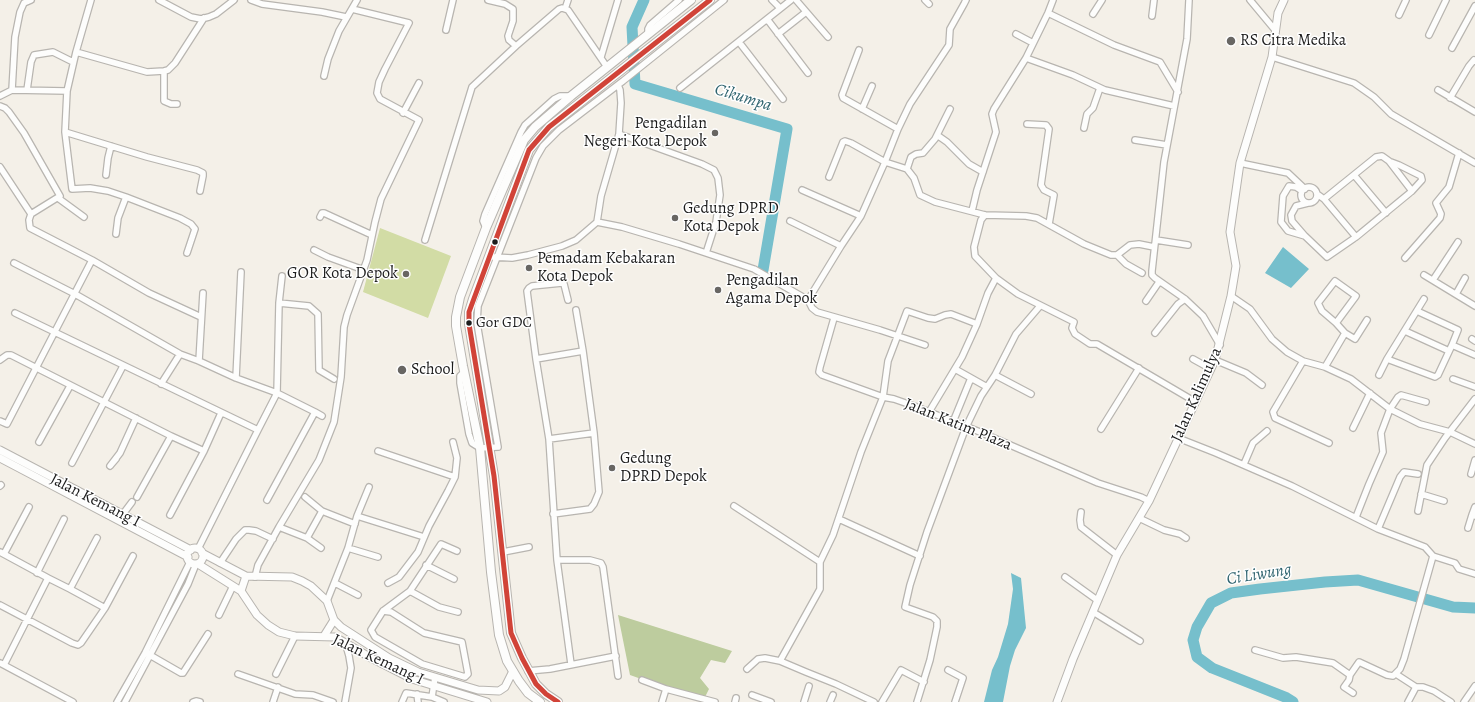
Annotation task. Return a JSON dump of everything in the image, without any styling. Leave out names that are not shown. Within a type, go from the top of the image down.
[{"type":"main road","points":[[540,702],[528,693],[513,671],[507,661],[499,634],[491,572],[480,448],[456,326],[460,296],[486,228],[524,140],[535,127],[571,96],[691,0]]},
{"type":"main road","points":[[558,702],[541,689],[528,671],[512,633],[494,447],[469,324],[469,312],[482,272],[529,150],[549,127],[710,0]]},
{"type":"main road","points":[[647,36],[652,45]]},
{"type":"main road","points":[[470,269],[482,272]]},
{"type":"street","points":[[12,90],[15,37],[19,18],[22,6],[24,3],[31,0]]},
{"type":"street","points":[[91,0],[90,10],[73,62],[67,91],[65,132],[72,189],[90,188],[126,197],[180,218],[194,227],[195,230],[187,253]]},
{"type":"street","points":[[159,0],[191,17],[204,18],[216,14],[234,0]]},
{"type":"street","points":[[251,0],[262,4],[322,12],[346,17]]},
{"type":"street","points":[[324,76],[333,45],[346,17],[357,0]]},
{"type":"street","points":[[446,30],[453,0]]},
{"type":"street","points":[[488,0],[505,4],[513,8],[513,21],[508,36],[509,40],[516,46]]},
{"type":"street","points":[[565,9],[568,0]]},
{"type":"street","points":[[601,57],[618,0]]},
{"type":"street","points":[[647,36],[650,25],[680,0]]},
{"type":"street","points":[[480,448],[494,447],[477,323],[478,306],[536,158],[543,146],[559,130],[724,0]]},
{"type":"street","points":[[772,0],[780,8]]},
{"type":"street","points":[[796,0],[828,38]]},
{"type":"street","points":[[808,300],[840,246],[861,216],[898,128],[910,104],[949,45],[950,29],[966,0]]},
{"type":"street","points":[[972,212],[977,190],[996,132],[992,114],[1026,58],[1053,0]]},
{"type":"street","points":[[1093,14],[1102,0]]},
{"type":"street","points":[[1152,16],[1154,0]]},
{"type":"street","points":[[1189,0],[1187,39],[1164,162],[1152,275],[1185,300],[1202,316],[1220,345]]},
{"type":"street","points":[[1250,0],[1275,30]]},
{"type":"street","name":"Jalan Kalimulya","points":[[1057,702],[1097,600],[1117,555],[1149,501],[1194,402],[1211,370],[1220,345],[1236,266],[1230,232],[1240,163],[1272,57],[1278,13],[1284,0]]},
{"type":"street","points":[[1399,15],[1406,0]]},
{"type":"street","points":[[1429,35],[1446,0]]},
{"type":"street","points":[[680,88],[739,42],[787,1]]},
{"type":"street","points":[[1452,48],[1475,6]]},
{"type":"street","points":[[255,576],[258,565],[318,460],[334,422],[341,377],[344,327],[354,294],[364,270],[381,199],[419,120],[380,99],[376,93],[385,69],[410,23],[352,9]]},
{"type":"street","points":[[425,240],[472,88],[516,46],[558,9],[565,9],[570,12],[607,67]]},
{"type":"street","points":[[778,34],[806,12]]},
{"type":"street","points":[[1048,13],[1114,45],[1160,62],[1178,92]]},
{"type":"street","points":[[76,52],[148,72],[168,70],[175,63],[204,18]]},
{"type":"street","points":[[767,19],[808,72]]},
{"type":"street","points":[[1016,34],[1033,43]]},
{"type":"street","points":[[739,42],[783,99]]},
{"type":"street","points":[[859,50],[842,95],[843,98],[898,128]]},
{"type":"street","points":[[27,90],[31,62],[34,55],[53,52],[73,62]]},
{"type":"street","points":[[1272,57],[1354,83],[1374,97],[1391,114],[1475,163]]},
{"type":"street","points":[[1026,58],[1073,75],[1100,88],[1174,106]]},
{"type":"street","points":[[1450,98],[1469,66],[1474,60],[1475,61]]},
{"type":"street","points":[[164,71],[164,101],[171,104],[177,104]]},
{"type":"street","points":[[404,113],[419,83]]},
{"type":"street","points":[[488,258],[528,256],[562,246],[576,240],[597,222],[602,196],[619,134],[621,103],[618,85]]},
{"type":"street","points":[[862,109],[872,86]]},
{"type":"street","points":[[1084,128],[1088,114],[1094,108],[1100,88]]},
{"type":"street","points":[[0,96],[12,90],[67,91]]},
{"type":"street","points":[[1438,90],[1475,112]]},
{"type":"street","points":[[0,106],[5,108],[24,133],[60,196],[58,198]]},
{"type":"street","points":[[907,169],[911,157],[929,148],[950,109]]},
{"type":"street","points":[[1027,124],[1046,125],[1049,129],[1041,185],[1044,190],[1054,195],[1050,224]]},
{"type":"street","points":[[65,132],[197,170],[203,173],[200,191]]},
{"type":"street","points":[[619,134],[702,164],[714,170],[718,178],[720,195],[716,222],[706,253]]},
{"type":"street","points":[[937,135],[947,142],[969,164],[983,172]]},
{"type":"street","points":[[1135,140],[1167,145]]},
{"type":"street","points":[[829,177],[843,142],[851,142],[885,162],[907,169],[914,178],[920,195],[934,202],[985,215],[1026,216],[1037,218],[1084,244],[1111,255],[1117,255],[1130,245],[1139,244],[1154,247]]},
{"type":"street","points":[[106,174],[111,146]]},
{"type":"street","points":[[1405,258],[1440,218],[1441,214],[1436,203],[1449,186],[1459,153]]},
{"type":"street","points":[[1317,194],[1315,201],[1296,206],[1291,215],[1292,220],[1305,236],[1327,257],[1356,237],[1386,213],[1422,180],[1421,176],[1382,156],[1376,157],[1324,199]]},
{"type":"street","points":[[1390,161],[1412,190]]},
{"type":"street","points":[[1240,163],[1288,173],[1304,190]]},
{"type":"street","points":[[0,167],[31,214]]},
{"type":"street","points":[[1354,175],[1386,213]]},
{"type":"street","points":[[1305,236],[1288,231],[1281,222],[1283,196],[1289,186],[1304,190],[1311,188],[1316,191],[1317,194],[1324,199],[1356,237]]},
{"type":"street","points":[[802,190],[861,216]]},
{"type":"street","points":[[1304,190],[1302,198],[1308,203]]},
{"type":"street","points":[[116,234],[118,218],[126,197]]},
{"type":"street","points":[[58,198],[31,214],[29,220],[30,228],[92,260],[149,294],[201,317]]},
{"type":"street","points":[[58,198],[84,217]]},
{"type":"street","points":[[320,217],[324,212],[372,235]]},
{"type":"street","points":[[985,215],[981,220],[974,247],[975,256],[996,278],[1018,294],[1074,322],[1072,328],[1075,334],[1090,344],[1097,344],[1194,402]]},
{"type":"street","points":[[790,221],[840,246]]},
{"type":"street","points":[[597,222],[622,227],[754,269],[808,300],[812,308],[817,312],[898,335],[926,345]]},
{"type":"street","points":[[1156,240],[1188,245]]},
{"type":"street","points":[[1432,280],[1458,242]]},
{"type":"street","points":[[314,250],[328,257],[364,270]]},
{"type":"street","points":[[1117,255],[1126,264],[1142,273]]},
{"type":"street","points":[[0,421],[7,424],[92,260]]},
{"type":"street","points":[[14,263],[75,294],[180,354],[236,378],[277,393],[322,416]]},
{"type":"street","points":[[236,378],[241,272]]},
{"type":"street","points":[[1424,275],[1475,306]]},
{"type":"street","points":[[117,702],[188,584],[194,557],[277,393],[279,303],[282,276]]},
{"type":"street","points":[[929,412],[955,369],[978,324],[988,293],[996,278]]},
{"type":"street","points":[[1456,294],[1466,278]]},
{"type":"street","points":[[1336,323],[1356,296],[1335,281],[1318,303],[1322,312],[1336,323],[1345,333],[1355,339],[1367,320]]},
{"type":"street","points":[[1146,301],[1160,282]]},
{"type":"street","points":[[568,300],[564,284],[562,283],[532,286],[527,291],[549,439],[557,560],[571,664]]},
{"type":"street","points":[[199,361],[202,293]]},
{"type":"street","points":[[1231,296],[1250,309],[1272,339],[1287,352],[1303,361],[1325,367],[1351,379],[1390,409],[1420,424],[1450,432],[1475,444]]},
{"type":"street","points":[[1379,375],[1387,359],[1424,299]]},
{"type":"street","points":[[1155,333],[1178,304],[1185,300]]},
{"type":"street","points":[[279,303],[309,306],[318,314],[319,370],[334,379]]},
{"type":"street","points":[[917,702],[935,643],[937,621],[933,617],[905,607],[910,585],[927,532],[966,427],[1016,334],[1040,306]]},
{"type":"street","points":[[553,514],[590,509],[599,492],[594,434],[576,310]]},
{"type":"street","points":[[780,660],[820,590],[820,562],[839,518],[861,452],[883,397],[888,361],[906,311],[935,319],[951,314],[978,324]]},
{"type":"street","points":[[1387,359],[1435,377],[1438,376],[1458,330],[1417,311]]},
{"type":"street","points":[[15,313],[258,430]]},
{"type":"street","name":"Jalan Katim Plaza","points":[[834,318],[819,372],[822,375],[929,412],[1098,483],[1149,501]]},
{"type":"street","points":[[1405,331],[1450,348],[1475,355]]},
{"type":"street","points":[[1325,367],[1345,333]]},
{"type":"street","points":[[536,359],[583,351]]},
{"type":"street","points":[[161,384],[180,354]]},
{"type":"street","points":[[0,360],[7,355],[11,355],[70,386],[204,451]]},
{"type":"street","points":[[1193,359],[1211,370]]},
{"type":"street","points":[[1215,360],[1246,373],[1262,385]]},
{"type":"street","points":[[1303,361],[1273,412],[1275,418],[1329,443]]},
{"type":"street","points":[[72,463],[123,366]]},
{"type":"street","points":[[1101,429],[1139,368]]},
{"type":"street","points":[[955,369],[987,387]]},
{"type":"street","points":[[995,375],[1031,394]]},
{"type":"street","points":[[953,422],[971,378]]},
{"type":"street","points":[[1453,379],[1475,387]]},
{"type":"street","points":[[39,442],[70,386]]},
{"type":"street","points":[[1353,428],[1370,393]]},
{"type":"street","points":[[1356,517],[1383,452],[1381,433],[1390,409],[1398,397],[1401,396],[1426,402]]},
{"type":"street","points":[[1418,511],[1427,465],[1475,399]]},
{"type":"street","points":[[267,500],[315,412]]},
{"type":"street","points":[[170,515],[204,451],[221,413]]},
{"type":"street","points":[[116,459],[136,418]]},
{"type":"street","points":[[1244,464],[1253,443],[1267,431]]},
{"type":"street","points":[[549,439],[594,434]]},
{"type":"street","points":[[137,497],[171,436]]},
{"type":"street","points":[[1178,438],[1244,464],[1378,529],[1425,547],[1433,556],[1455,563],[1459,569],[1475,574]]},
{"type":"street","points":[[388,583],[399,577],[418,552],[424,537],[455,477],[457,458],[453,442]]},
{"type":"street","name":"Jalan Kemang I","points":[[0,450],[123,514],[194,557],[241,591],[257,616],[279,632],[295,636],[335,637],[412,679],[487,702]]},
{"type":"street","points":[[378,451],[455,477]]},
{"type":"street","name":"Jalan Kemang I","points":[[0,458],[194,557],[220,563],[246,576],[292,577],[311,586],[327,601],[334,620],[341,627],[389,658],[418,672],[469,688],[499,691],[505,687],[513,671]]},
{"type":"street","points":[[1471,474],[1475,460]]},
{"type":"street","points":[[1378,529],[1400,477],[1404,472],[1418,474]]},
{"type":"street","points":[[327,601],[348,548],[357,516],[369,487]]},
{"type":"street","points":[[1421,494],[1444,501]]},
{"type":"street","points":[[305,497],[322,511],[355,524]]},
{"type":"street","points":[[123,514],[132,502]]},
{"type":"street","points":[[734,506],[820,562]]},
{"type":"street","points":[[29,507],[2,553],[105,608]]},
{"type":"street","points":[[1468,528],[1474,516],[1475,507]]},
{"type":"street","points":[[307,538],[322,511]]},
{"type":"street","points":[[1081,512],[1080,520],[1082,527],[1117,555]]},
{"type":"street","points":[[357,516],[424,537]]},
{"type":"street","points":[[839,518],[920,556]]},
{"type":"street","points":[[1139,518],[1164,530],[1180,534],[1186,538]]},
{"type":"street","points":[[37,573],[64,519]]},
{"type":"street","points":[[279,527],[307,538],[321,548]]},
{"type":"street","points":[[220,563],[236,539],[245,530],[256,531],[273,539]]},
{"type":"street","points":[[70,589],[97,538]]},
{"type":"street","points":[[457,551],[441,544],[410,591],[383,611],[371,630],[375,637],[422,664],[465,677],[468,674]]},
{"type":"street","points":[[503,552],[529,547]]},
{"type":"street","points":[[348,548],[378,557]]},
{"type":"street","points":[[0,605],[78,645],[82,643],[105,608],[133,556]]},
{"type":"street","points":[[1353,693],[1344,687],[1349,680],[1350,674],[1359,662],[1387,675],[1393,676],[1396,674],[1404,660],[1433,556]]},
{"type":"street","points":[[557,560],[590,560],[601,563],[603,567],[618,676]]},
{"type":"street","points":[[426,565],[454,579]]},
{"type":"street","points":[[241,591],[246,576]]},
{"type":"street","points":[[1065,577],[1097,600]]},
{"type":"street","points":[[48,578],[28,619],[2,664],[73,702]]},
{"type":"street","points":[[335,583],[358,595]]},
{"type":"street","points":[[219,615],[233,586]]},
{"type":"street","points":[[410,591],[439,607],[458,612]]},
{"type":"street","points":[[383,611],[391,612],[424,633],[462,642],[469,688]]},
{"type":"street","points":[[1093,612],[1140,641]]},
{"type":"street","points":[[324,636],[334,620]]},
{"type":"street","points":[[147,654],[183,673],[208,634]]},
{"type":"street","points":[[276,674],[295,636]]},
{"type":"street","points":[[345,702],[351,668],[347,644]]},
{"type":"street","points":[[373,659],[378,650]]},
{"type":"street","points":[[1254,650],[1283,658],[1296,657],[1333,663],[1350,674]]},
{"type":"street","points":[[125,702],[147,654]]},
{"type":"street","points":[[528,671],[616,656]]},
{"type":"street","points":[[747,669],[758,659],[765,658],[780,660],[874,702]]},
{"type":"street","points":[[882,702],[901,670],[924,682]]},
{"type":"street","points":[[948,670],[963,678],[955,702]]},
{"type":"street","points":[[238,674],[295,694],[313,695],[333,702]]},
{"type":"street","points":[[1396,674],[1416,687],[1423,687],[1434,691],[1452,702]]},
{"type":"street","points":[[432,697],[435,677]]},
{"type":"street","points":[[642,680],[666,689],[715,702]]},
{"type":"street","points":[[804,702],[809,686]]},
{"type":"street","points":[[1464,702],[1475,686]]},
{"type":"street","points":[[273,702],[278,687]]},
{"type":"street","points":[[1408,702],[1416,687]]},
{"type":"street","points":[[662,702],[666,689]]},
{"type":"street","points":[[402,702],[406,693],[432,697],[444,702]]},
{"type":"street","points":[[417,694],[418,702]]},
{"type":"street","points":[[830,702],[833,695]]},
{"type":"street","points":[[752,696],[771,702]]},
{"type":"street","points":[[193,702],[200,702]]},
{"type":"green space","name":"GOR Kota Depok","points":[[380,228],[451,256],[428,318],[363,292]]},
{"type":"green space","points":[[618,615],[732,651],[725,663],[711,660],[700,678],[709,689],[703,701],[630,675]]},
{"type":"water","points":[[1283,247],[1309,269],[1291,288],[1265,273]]},
{"type":"water","points":[[1011,573],[1021,578],[1026,628],[1015,650],[1010,666],[1003,702],[984,702],[992,670],[998,657],[1008,624],[1013,589]]},
{"type":"waterway","name":"Cikumpa","points":[[644,0],[632,27],[635,84],[787,129],[763,270]]},
{"type":"waterway","name":"Ci Liwung","points":[[1293,702],[1285,697],[1212,668],[1197,657],[1193,640],[1197,627],[1211,603],[1231,593],[1325,582],[1358,580],[1453,607],[1475,608]]},
{"type":"transit line","points":[[558,702],[546,694],[536,684],[511,633],[494,476],[469,324],[469,312],[529,150],[549,127],[710,0]]},
{"type":"place","name":"RS Citra Medika","points":[[1231,41]]},
{"type":"place","name":"Pengadilan Negeri Kota Depok","points":[[715,133]]},
{"type":"place","name":"Gedung DPRD Kota Depok","points":[[675,218]]},
{"type":"place","name":"Pemadam Kebakaran Kota Depok","points":[[529,268]]},
{"type":"place","name":"GOR Kota Depok","points":[[406,274]]},
{"type":"place","name":"Pengadilan Agama Depok","points":[[718,290]]},
{"type":"place","name":"Gor GDC","points":[[469,323]]},
{"type":"place","name":"School","points":[[402,370]]},
{"type":"place","name":"Gedung DPRD Depok","points":[[612,468]]}]
